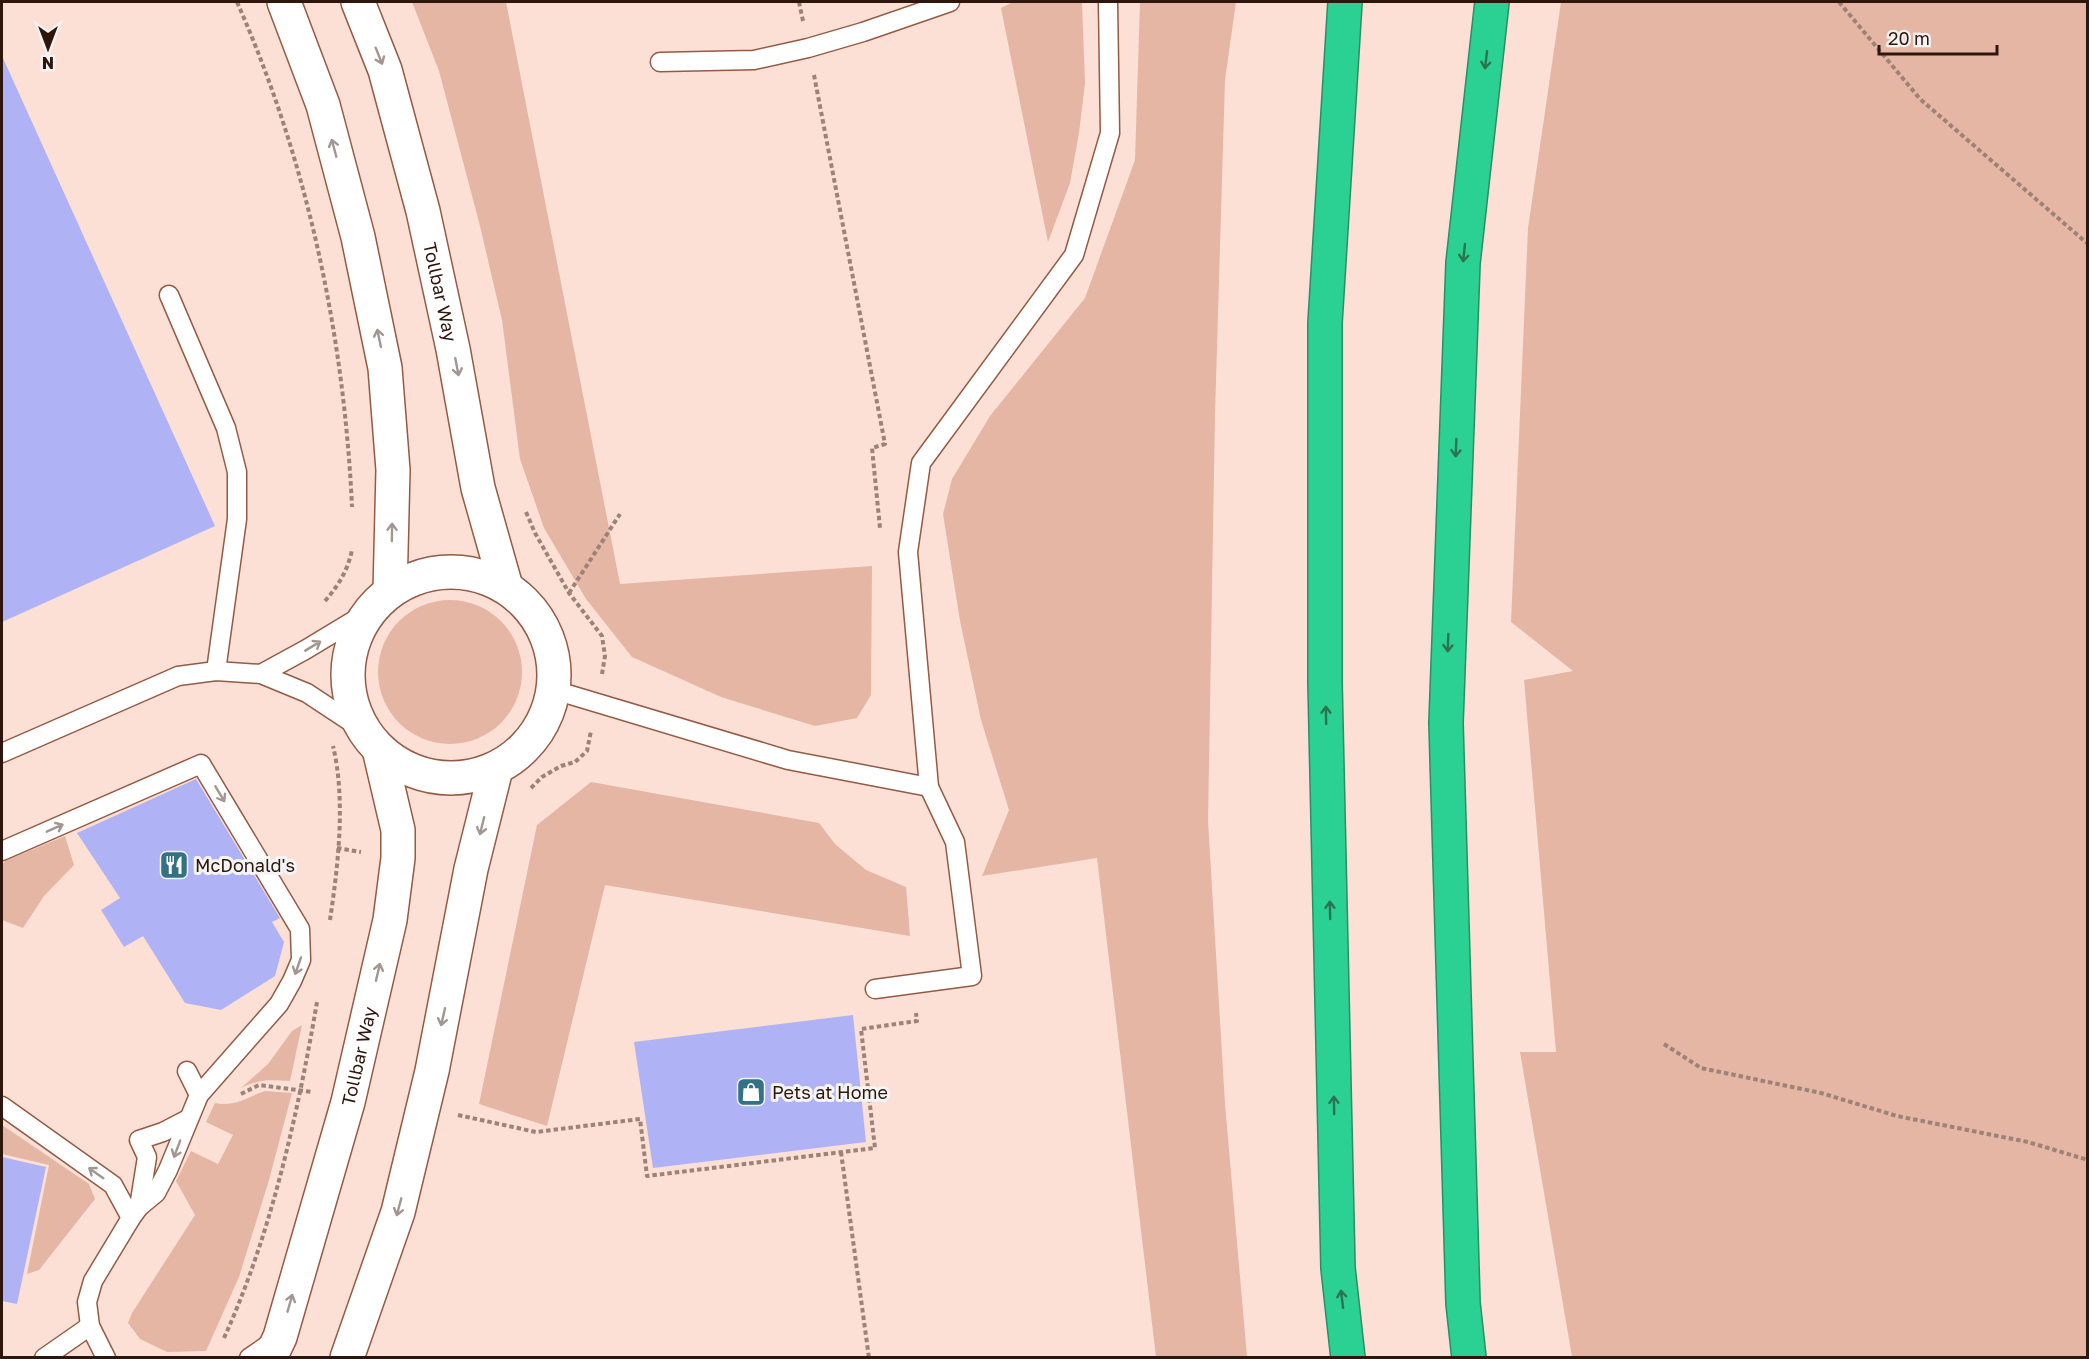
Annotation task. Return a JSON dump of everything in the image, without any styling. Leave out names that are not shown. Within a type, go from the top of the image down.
[{"type":"highway","points":[[1345,2],[1325,323],[1325,682],[1338,1268],[1348,1358]]},
{"type":"highway","points":[[1469,1358],[1462,1303],[1446,723],[1462,262],[1492,2]]},
{"type":"main road","points":[[284,2],[323,105],[358,237],[385,368],[393,470],[379,601]]},
{"type":"main road","name":"Tollbar Way","points":[[358,2],[385,70],[423,211],[453,349],[478,488],[506,587]]},
{"type":"main road","points":[[448,571],[478,574],[506,587],[530,606],[546,631],[555,660],[554,690],[544,722],[524,749],[496,769],[466,778],[434,777],[405,768],[371,739],[352,707],[348,682],[348,657],[356,633],[379,601],[417,576],[448,571]]},
{"type":"main road","name":"Tollbar Way","points":[[275,1347],[348,1102],[390,920],[398,858],[398,830],[371,739]]},
{"type":"main road","points":[[347,1358],[398,1212],[432,1071],[471,869],[496,769]]},
{"type":"lane","points":[[660,62],[754,60],[808,48],[950,2]]},
{"type":"lane","points":[[875,989],[913,986],[972,976],[955,842],[929,787],[908,552],[921,463],[1074,255],[1110,133],[1108,2]]},
{"type":"lane","points":[[169,295],[226,428],[237,472],[237,519],[216,671]]},
{"type":"lane","points":[[261,674],[305,650],[379,601]]},
{"type":"lane","points":[[2,753],[178,676],[216,671],[261,674],[307,693],[371,739]]},
{"type":"lane","points":[[554,690],[788,760],[929,787]]},
{"type":"lane","points":[[2,851],[201,764],[300,929],[301,960],[279,1004],[203,1091],[188,1119],[168,1170],[156,1193],[135,1212],[93,1281],[87,1302],[90,1326],[106,1358]]},
{"type":"lane","points":[[187,1071],[203,1091]]},
{"type":"lane","points":[[2,1106],[113,1185],[135,1212]]},
{"type":"lane","points":[[135,1212],[147,1157],[139,1140],[164,1132],[188,1119]]},
{"type":"lane","points":[[44,1358],[90,1326]]},
{"type":"lane","points":[[249,1358],[275,1347]]},
{"type":"path","points":[[799,2],[885,444],[872,448],[882,543],[908,552]]},
{"type":"path","points":[[1839,2],[1920,99],[2088,244]]},
{"type":"path","points":[[523,505],[535,533],[569,592],[602,636],[605,656],[587,751],[575,762],[561,766],[542,777],[525,795]]},
{"type":"path","points":[[569,592],[620,514]]},
{"type":"path","points":[[455,1114],[536,1132],[640,1119],[647,1176],[875,1148],[861,1029],[917,1021],[913,986]]},
{"type":"path","points":[[1664,1044],[1701,1068],[1821,1093],[1897,1116],[2028,1142],[2088,1160]]},
{"type":"path","points":[[203,1091],[222,1096],[244,1093],[259,1085],[316,1093]]},
{"type":"path","points":[[841,1152],[869,1358]]},
{"type":"shaded area","points":[[412,2],[506,2],[620,584],[872,566],[871,695],[857,718],[815,726],[721,697],[632,657],[586,599],[544,528],[520,459],[502,320],[480,226],[439,71]]},
{"type":"shaded area","points":[[1013,2],[1082,3],[1085,83],[1079,133],[1070,183],[1048,242],[1001,8]]},
{"type":"shaded area","points":[[1140,2],[1236,2],[1225,80],[1215,414],[1208,821],[1225,1104],[1247,1357],[1156,1357],[1097,858],[982,876],[1009,810],[981,720],[960,621],[943,514],[952,479],[990,416],[1085,298],[1135,160]]},
{"type":"shaded area","points":[[1561,2],[2087,2],[2087,1357],[1572,1357],[1520,1052],[1556,1052],[1524,680],[1573,671],[1511,622],[1528,228]]},
{"type":"shaded area","points":[[450,600],[477,606],[490,612],[501,621],[510,632],[516,645],[522,672],[516,699],[510,712],[501,723],[490,732],[477,738],[450,744],[423,738],[410,732],[399,723],[390,712],[384,699],[378,672],[384,645],[390,632],[399,621],[410,612],[423,606]]},
{"type":"shaded area","points":[[591,782],[819,823],[835,844],[866,870],[906,887],[910,936],[605,885],[547,1126],[479,1104],[537,825]]},
{"type":"shaded area","points":[[65,836],[74,865],[44,896],[23,928],[2,920],[2,865],[5,861]]},
{"type":"shaded area","points":[[302,1025],[290,1081],[265,1081],[241,1088],[268,1064],[292,1031]]},
{"type":"shaded area","points":[[265,1091],[292,1093],[269,1180],[239,1277],[206,1351],[167,1352],[140,1339],[128,1323],[132,1313],[195,1215],[176,1181],[191,1151],[218,1164],[233,1135],[206,1122],[215,1103],[235,1103]]},
{"type":"shaded area","points":[[2,1125],[89,1184],[95,1199],[39,1270],[27,1274],[49,1165],[2,1154]]},
{"type":"building","points":[[2,56],[215,526],[2,622]]},
{"type":"building","name":"McDonald's","points":[[196,779],[280,918],[272,922],[284,942],[275,976],[221,1010],[185,1003],[143,936],[124,947],[101,910],[120,898],[77,833]]},
{"type":"building","name":"Pets at Home","points":[[853,1015],[866,1142],[653,1168],[634,1042]]},
{"type":"building","points":[[2,1157],[46,1167],[17,1304],[2,1301]]},
{"type":"place","name":"McDonald's","points":[[174,865]]},
{"type":"place","name":"Pets at Home","points":[[751,1092]]}]
